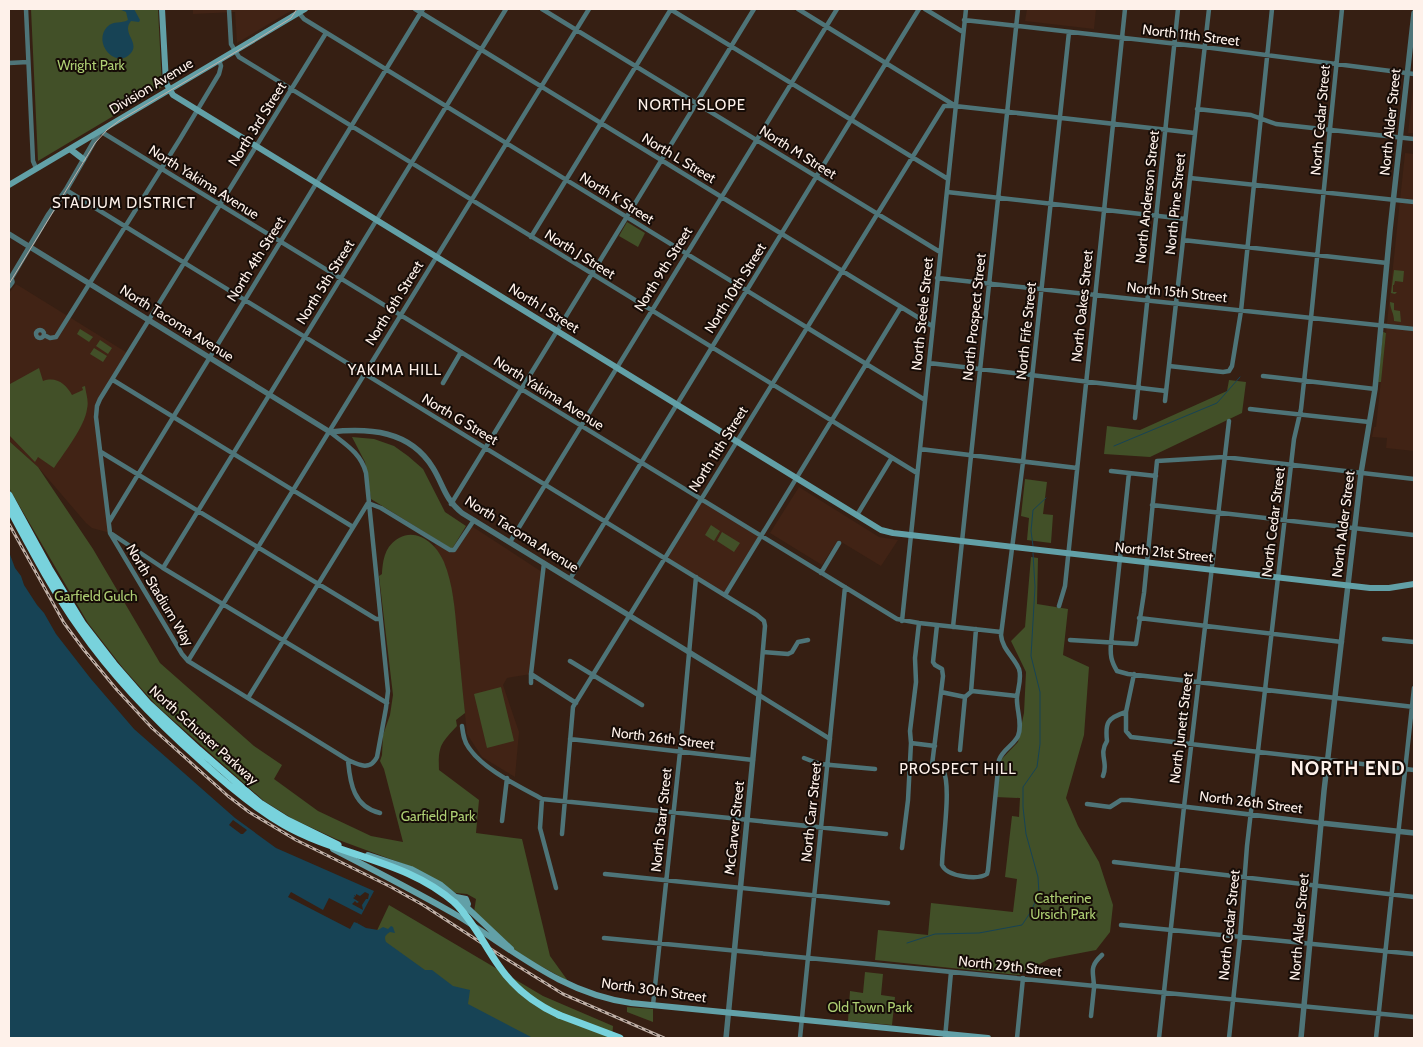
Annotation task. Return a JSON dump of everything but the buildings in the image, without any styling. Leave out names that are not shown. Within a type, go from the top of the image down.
[{"type":"highway","name":"North Schuster Parkway","points":[[9,495],[49,568],[83,624],[148,703],[199,750],[260,803],[300,827],[424,881],[455,900],[471,921],[497,964],[513,982],[536,1002],[559,1015],[620,1038]]},
{"type":"highway","name":"North Schuster Parkway","points":[[9,508],[43,570],[79,628],[108,668],[189,751],[243,798],[283,824],[326,845],[382,864]]},
{"type":"main road","points":[[162,9],[166,83],[170,90]]},
{"type":"main road","name":"Division Avenue","points":[[9,184],[100,132],[301,10]]},
{"type":"main road","name":"North I Street","points":[[170,90],[173,95],[197,110],[857,515],[884,531],[910,536]]},
{"type":"main road","points":[[70,149],[83,159]]},
{"type":"main road","name":"North 21st Street","points":[[910,536],[1379,589],[1414,584]]},
{"type":"main road","name":"North 30th Street","points":[[326,845],[428,899],[550,976],[583,991],[618,1001],[802,1019],[945,1036],[988,1038]]},
{"type":"main road","points":[[344,847],[420,872],[441,885],[455,900],[466,899],[468,903],[464,914],[460,915],[437,901],[428,899]]},
{"type":"main road","points":[[467,907],[518,956]]},
{"type":"street","points":[[26,9],[34,161],[36,168]]},
{"type":"street","points":[[229,9],[231,44],[234,51]]},
{"type":"street","name":"North L Street","points":[[415,9],[422,11],[481,50],[932,326]]},
{"type":"street","name":"North 5th Street","points":[[163,568],[506,9]]},
{"type":"street","name":"North M Street","points":[[542,9],[940,252]]},
{"type":"street","name":"North 6th Street","points":[[188,661],[589,9]]},
{"type":"street","points":[[532,237],[671,9],[948,179]]},
{"type":"street","points":[[451,504],[754,9]]},
{"type":"street","points":[[798,9],[956,106],[1195,133]]},
{"type":"street","name":"North 9th Street","points":[[510,542],[837,9]]},
{"type":"street","name":"North 10th Street","points":[[570,579],[919,9]]},
{"type":"street","points":[[925,9],[963,32]]},
{"type":"street","name":"North Steele Street","points":[[902,621],[966,9]]},
{"type":"street","name":"North Prospect Street","points":[[953,627],[1018,9]]},
{"type":"street","name":"North Oakes Street","points":[[1059,606],[1065,586],[1125,9]]},
{"type":"street","name":"North Anderson Street","points":[[1135,418],[1178,9]]},
{"type":"street","name":"North Pine Street","points":[[1165,401],[1209,9]]},
{"type":"street","points":[[1169,366],[1224,372],[1231,369],[1241,311],[1272,9]]},
{"type":"street","name":"North Cedar Street","points":[[1229,1038],[1247,846],[1294,439],[1301,409],[1312,318],[1342,9]]},
{"type":"street","name":"North K Street","points":[[301,10],[304,19],[326,33],[925,400]]},
{"type":"street","name":"North 4th Street","points":[[109,522],[422,11]]},
{"type":"street","name":"North Alder Street","points":[[1301,1038],[1335,697],[1362,473],[1375,389],[1401,138],[1411,74],[1414,13]]},
{"type":"street","name":"North 11th Street","points":[[964,20],[1204,47],[1411,74]]},
{"type":"street","name":"North Fife Street","points":[[1001,632],[1014,547],[1069,32]]},
{"type":"street","name":"North 3rd Street","points":[[113,380],[326,33]]},
{"type":"street","name":"North J Street","points":[[234,51],[239,57],[291,90],[652,310],[891,459],[917,473]]},
{"type":"street","points":[[44,335],[50,338],[56,337],[90,284],[221,70],[219,60]]},
{"type":"street","points":[[9,63],[28,62]]},
{"type":"street","name":"North 11th Street","points":[[562,834],[573,707],[940,110],[944,106],[956,106]]},
{"type":"street","points":[[1197,109],[1251,115],[1276,124],[1414,139]]},
{"type":"street","points":[[9,286],[12,282],[9,277],[30,248],[100,132]]},
{"type":"street","name":"North Yakima Avenue","points":[[100,132],[162,168],[641,463],[902,621],[1001,632]]},
{"type":"street","points":[[1190,178],[1414,202]]},
{"type":"street","points":[[49,214],[50,208],[70,182]]},
{"type":"street","name":"North G Street","points":[[66,190],[757,614],[764,621]]},
{"type":"street","points":[[946,192],[1185,219]]},
{"type":"street","name":"North Tacoma Avenue","points":[[9,234],[330,432],[372,431],[388,434],[403,440],[425,456],[451,504],[630,617],[830,738]]},
{"type":"street","points":[[1182,240],[1387,262]]},
{"type":"street","name":"North 15th Street","points":[[937,278],[1414,329]]},
{"type":"street","points":[[725,595],[901,307]]},
{"type":"street","points":[[443,383],[461,352]]},
{"type":"street","points":[[929,363],[1166,391]]},
{"type":"street","points":[[1263,376],[1375,389]]},
{"type":"street","points":[[113,380],[353,527]]},
{"type":"street","name":"North Stadium Way","points":[[113,380],[97,406],[96,416],[110,533],[182,654],[188,661],[348,760]]},
{"type":"street","points":[[1250,409],[1369,422]]},
{"type":"street","name":"North Junett Street","points":[[1159,1038],[1229,420]]},
{"type":"street","points":[[330,432],[362,459],[366,473],[388,691],[378,753],[374,762],[371,765],[359,766],[348,760]]},
{"type":"street","points":[[920,449],[1077,468]]},
{"type":"street","points":[[101,452],[376,619],[380,619]]},
{"type":"street","points":[[1070,640],[1136,644],[1147,563],[1157,461],[1224,458],[1414,479]]},
{"type":"street","points":[[857,515],[891,459]]},
{"type":"street","points":[[1111,471],[1156,476]]},
{"type":"street","points":[[1130,473],[1110,656],[1120,672],[1413,706]]},
{"type":"street","points":[[368,503],[381,508],[450,550],[454,550],[474,520]]},
{"type":"street","points":[[248,698],[368,503]]},
{"type":"street","points":[[1152,505],[1414,535]]},
{"type":"street","points":[[110,533],[163,568],[387,703]]},
{"type":"street","points":[[821,573],[839,543]]},
{"type":"street","points":[[531,683],[544,563]]},
{"type":"street","name":"North Starr Street","points":[[653,1005],[680,752],[696,577]]},
{"type":"street","name":"North Carr Street","points":[[800,1038],[845,587]]},
{"type":"street","points":[[1139,618],[1342,642]]},
{"type":"street","name":"McCarver Street","points":[[726,1038],[763,652],[764,621]]},
{"type":"street","points":[[902,848],[908,800],[910,731],[916,682],[915,658],[919,623]]},
{"type":"street","points":[[937,625],[933,662],[934,665],[940,667],[943,671],[933,767],[942,770],[945,777],[946,813],[943,868],[946,872],[960,875],[981,877],[987,874],[999,760],[1004,751],[1012,745],[1019,731],[1017,696],[1020,672],[1003,645],[1001,632]]},
{"type":"street","points":[[960,750],[966,697],[971,692],[976,630]]},
{"type":"street","points":[[1384,639],[1414,642]]},
{"type":"street","points":[[763,652],[788,654],[792,652],[798,642],[808,640]]},
{"type":"street","points":[[570,661],[642,705]]},
{"type":"street","points":[[531,674],[576,704]]},
{"type":"street","points":[[1134,674],[1126,712],[1126,731],[1128,736],[1133,738],[1414,770]]},
{"type":"street","points":[[1376,1038],[1414,688]]},
{"type":"street","points":[[941,692],[966,697]]},
{"type":"street","points":[[971,692],[1017,696]]},
{"type":"street","points":[[1103,776],[1106,768],[1103,760],[1103,749],[1107,741],[1107,725],[1113,717],[1126,712]]},
{"type":"street","points":[[462,726],[465,742],[475,756],[542,799],[886,834]]},
{"type":"street","name":"North 26th Street","points":[[570,739],[753,760]]},
{"type":"street","points":[[911,744],[934,746]]},
{"type":"street","points":[[804,758],[827,765],[875,769]]},
{"type":"street","points":[[348,760],[356,798],[370,809],[380,813]]},
{"type":"street","points":[[502,821],[507,778]]},
{"type":"street","points":[[542,799],[540,828],[556,888]]},
{"type":"street","name":"North 26th Street","points":[[1087,804],[1110,806],[1123,800],[1414,833]]},
{"type":"street","points":[[1114,862],[1414,897]]},
{"type":"street","points":[[605,874],[888,903]]},
{"type":"street","points":[[1121,925],[1414,954]]},
{"type":"street","name":"North 29th Street","points":[[604,938],[1414,1017]]},
{"type":"street","points":[[1091,1016],[1094,986],[1093,966],[1102,955]]},
{"type":"street","points":[[945,1036],[952,972]]},
{"type":"street","points":[[1017,1038],[1023,978]]},
{"type":"shaded area","points":[[193,9],[294,9],[237,43],[235,12],[193,14]]},
{"type":"shaded area","points":[[1027,9],[1096,9],[1094,29],[1025,21]]},
{"type":"shaded area","points":[[1414,81],[1414,133],[1408,133]]},
{"type":"shaded area","points":[[1405,153],[1414,154],[1414,451],[1386,448],[1387,438],[1372,437],[1374,427],[1376,427]]},
{"type":"shaded area","points":[[16,284],[129,354],[97,406],[110,533],[92,528],[86,523],[38,467],[9,441],[9,293]]},
{"type":"shaded area","points":[[799,487],[879,537],[898,540],[881,566],[838,540],[822,565],[770,533]]},
{"type":"shaded area","points":[[701,499],[761,536],[725,595],[665,558]]},
{"type":"shaded area","points":[[470,525],[542,572],[531,674],[507,678],[503,685],[519,732],[515,777],[482,757],[467,734],[453,598],[445,565],[434,546],[436,543],[451,553]]},
{"type":"green space","name":"Wright Park","points":[[31,9],[158,9],[162,87],[38,161]]},
{"type":"green space","points":[[627,222],[645,233],[638,247],[619,236]]},
{"type":"green space","points":[[1394,270],[1404,271],[1403,282],[1395,281],[1393,285],[1393,292],[1397,292],[1395,294],[1391,293]]},
{"type":"green space","points":[[1390,302],[1394,303],[1394,310],[1400,311],[1401,322],[1394,321]]},
{"type":"green space","points":[[80,329],[93,337],[89,342],[77,334]]},
{"type":"green space","points":[[1383,332],[1386,333],[1381,382],[1378,382]]},
{"type":"green space","points":[[100,340],[112,348],[108,354],[96,346]]},
{"type":"green space","points":[[94,348],[107,356],[103,362],[90,354]]},
{"type":"green space","points":[[39,368],[43,381],[56,380],[67,387],[72,395],[83,390],[82,387],[85,386],[88,403],[85,416],[74,439],[54,468],[38,457],[35,462],[9,435],[10,384]]},
{"type":"green space","points":[[1229,380],[1246,382],[1242,413],[1150,457],[1104,454],[1107,426],[1140,430],[1227,391]]},
{"type":"green space","points":[[352,437],[374,439],[394,446],[423,469],[445,512],[466,526],[452,549],[371,499],[365,462]]},
{"type":"green space","name":"Garfield Park","points":[[9,441],[38,467],[93,549],[160,663],[254,746],[282,765],[274,779],[318,811],[371,836],[403,842],[384,769],[380,761],[383,735],[390,715],[393,695],[379,576],[382,574],[384,558],[394,541],[407,535],[415,535],[432,544],[444,562],[452,588],[465,713],[456,720],[457,726],[442,745],[439,755],[439,770],[479,800],[476,833],[522,839],[550,956],[568,981],[519,954],[474,912],[476,899],[467,894],[456,893],[412,867],[336,839],[293,819],[264,801],[156,705],[123,668],[88,623],[9,488]]},
{"type":"green space","points":[[1025,479],[1047,482],[1043,514],[1053,515],[1051,543],[1027,540],[1029,518],[1021,516]]},
{"type":"green space","points":[[711,525],[720,531],[714,541],[705,535]]},
{"type":"green space","points":[[722,532],[740,543],[734,552],[717,541]]},
{"type":"green space","name":"Catherine Ursich Park","points":[[1031,557],[1038,558],[1037,604],[1068,609],[1063,655],[1089,667],[1084,735],[1066,798],[1078,826],[1099,862],[1113,905],[1110,932],[1096,950],[1049,959],[1019,975],[875,960],[878,930],[928,935],[931,903],[1013,912],[1017,879],[1005,877],[1012,816],[1019,817],[1020,798],[995,797],[998,763],[1018,742],[1024,713],[1026,672],[1011,641],[1025,627]]},
{"type":"green space","points":[[501,687],[514,741],[487,748],[474,694]]},
{"type":"green space","points":[[389,905],[543,996],[613,1026],[612,1038],[506,1038],[373,939]]},
{"type":"green space","name":"Old Town Park","points":[[865,972],[883,974],[881,995],[895,997],[892,1025],[848,1021],[850,991],[863,993]]},
{"type":"green space","points":[[627,1007],[653,1009],[653,1022],[627,1012]]},
{"type":"water","points":[[119,9],[134,9],[140,20],[139,22],[131,21],[128,25],[133,49],[131,53],[119,59],[108,53],[102,41],[107,27],[128,20],[126,12]]},
{"type":"water","points":[[9,552],[24,585],[56,634],[91,679],[134,729],[235,818],[276,848],[374,891],[357,923],[366,928],[378,930],[383,927],[388,929],[391,926],[393,927],[395,933],[390,932],[387,934],[385,937],[386,942],[425,970],[432,970],[453,986],[470,990],[468,1004],[533,1038],[9,1038]]},
{"type":"pier","points":[[233,820],[247,830],[243,834],[229,825]]},
{"type":"pier","points":[[291,892],[323,910],[329,898],[362,915],[357,923],[354,922],[350,929],[288,897]]},
{"type":"pier","points":[[365,892],[369,894],[368,899],[362,905],[363,910],[352,904],[355,901],[359,902],[353,898],[355,897],[354,895],[360,896]]},
{"type":"waterway","points":[[1114,446],[1217,403],[1240,377]]},
{"type":"waterway","points":[[1033,546],[1031,531],[1033,510],[1046,498]]},
{"type":"waterway","points":[[907,943],[935,934],[979,933],[1022,925],[1039,894],[1038,877],[1026,834],[1023,807],[1023,787],[1037,767],[1040,744],[1040,692],[1031,656],[1035,587],[1033,553]]},
{"type":"tram line","points":[[9,284],[95,143],[107,130],[120,120],[291,18],[297,9]]},
{"type":"railway","points":[[9,524],[64,623],[84,650],[152,728],[228,796],[249,812],[296,840],[423,905],[563,994],[664,1038]]},
{"type":"district","name":"NORTH SLOPE","points":[[692,105]]},
{"type":"district","name":"STADIUM DISTRICT","points":[[124,203]]},
{"type":"district","name":"YAKIMA HILL","points":[[395,370]]},
{"type":"district","name":"NORTH END","points":[[1348,768]]},
{"type":"district","name":"PROSPECT HILL","points":[[958,769]]},
{"type":"park label","name":"Garfield Gulch","points":[[96,596]]}]
